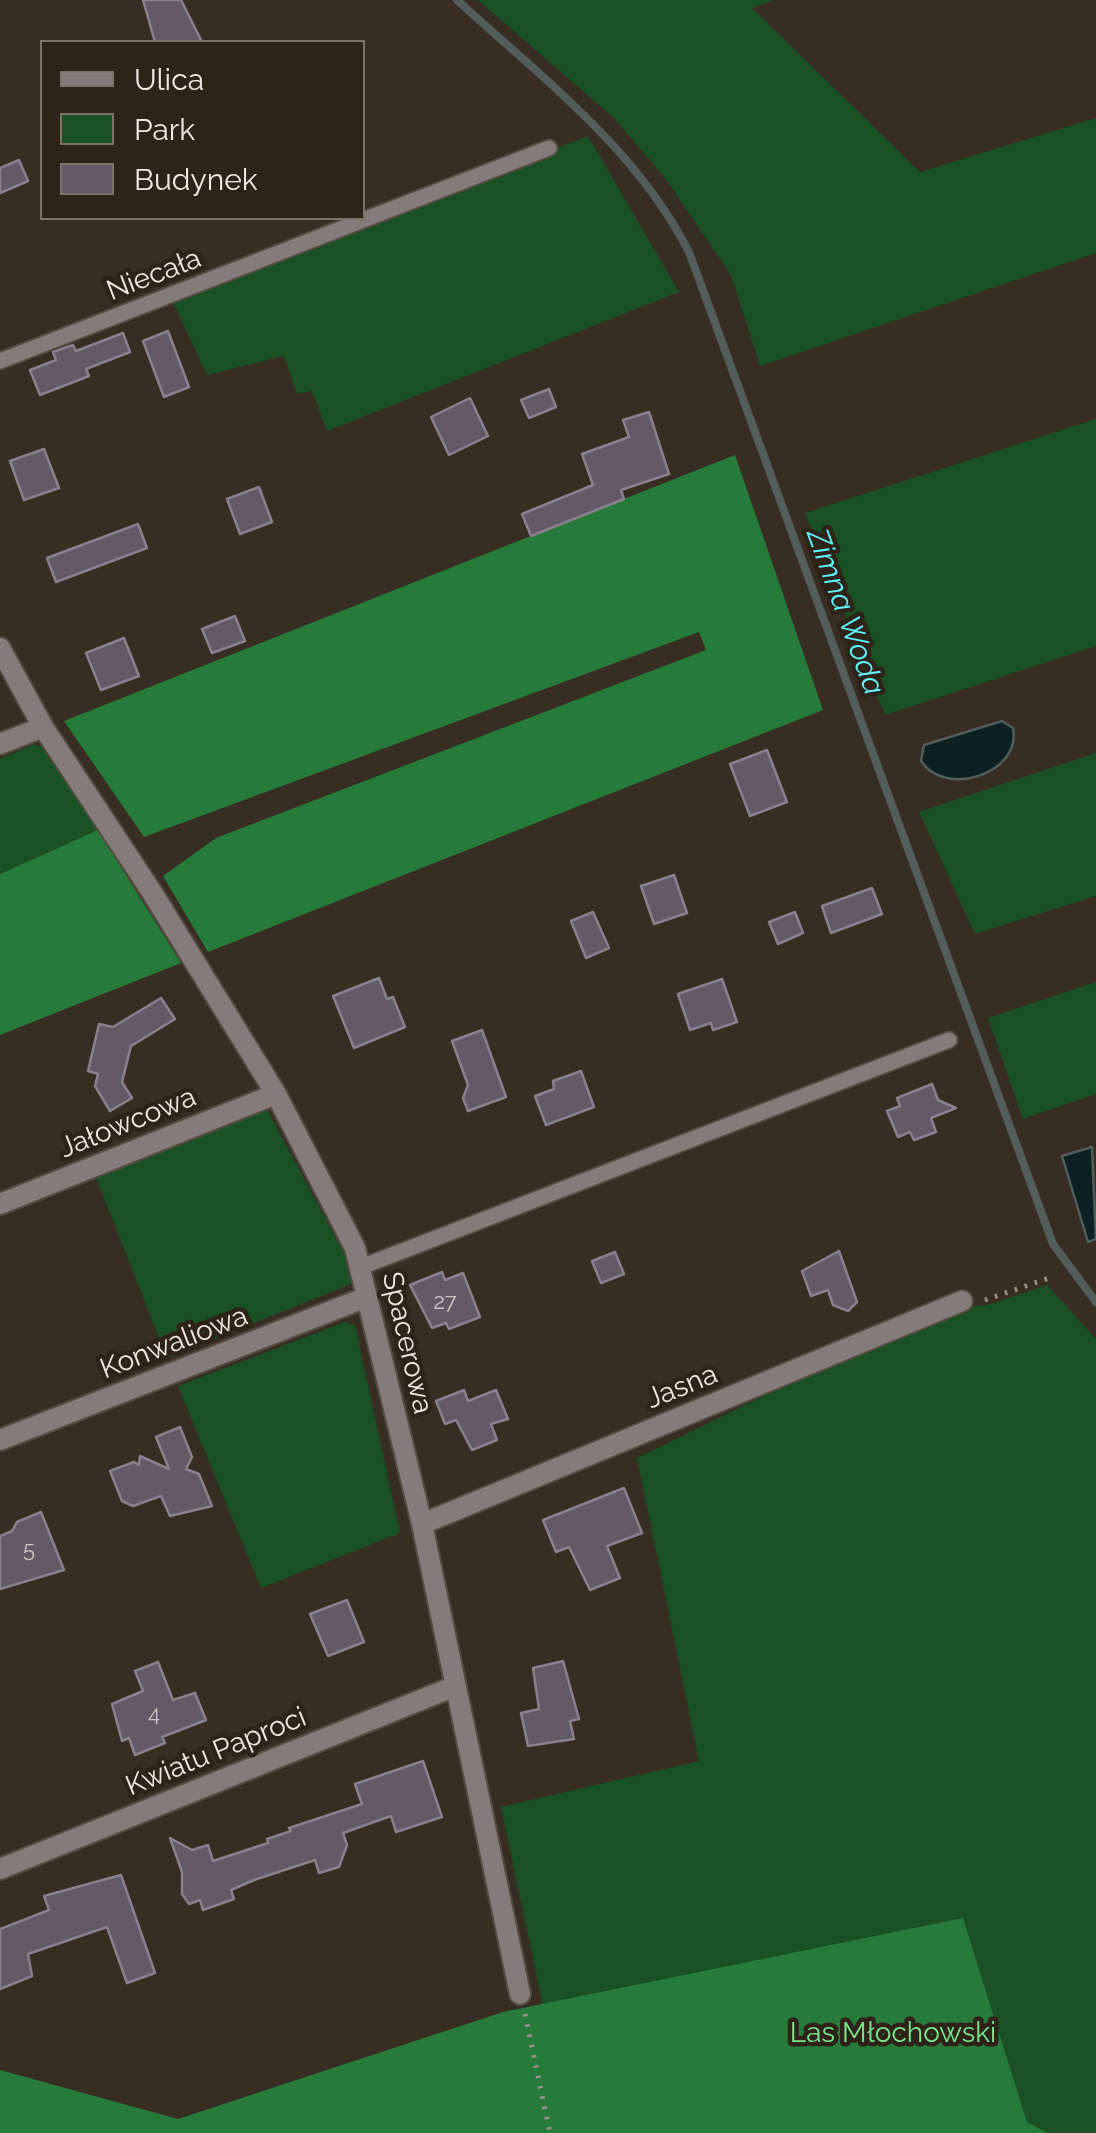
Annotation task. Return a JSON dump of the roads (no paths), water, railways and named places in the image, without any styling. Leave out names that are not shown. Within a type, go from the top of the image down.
[{"type":"street","name":"Spacerowa","points":[[0,648],[43,726],[154,894],[276,1094],[362,1267],[422,1524],[520,1994]]},
{"type":"street","points":[[0,744],[43,726]]},
{"type":"street","name":"Jałowcowa","points":[[0,1204],[276,1094]]},
{"type":"street","name":"Konwaliowa","points":[[0,1440],[368,1298]]},
{"type":"street","name":"Jasna","points":[[422,1524],[962,1301]]},
{"type":"street","name":"Kwiatu Paproci","points":[[0,1869],[454,1687]]},
{"type":"lane","name":"Niecała","points":[[365,220],[549,148]]},
{"type":"lane","name":"Niecała","points":[[0,362],[364,220]]},
{"type":"lane","points":[[362,1267],[949,1040]]},
{"type":"water","points":[[1002,721],[1013,728],[1013,744],[1006,758],[979,776],[947,778],[932,772],[921,761],[924,745]]},
{"type":"water","points":[[1092,1147],[1096,1239],[1088,1242],[1062,1156]]},
{"type":"waterway","name":"Zimna Woda","points":[[457,0],[615,147],[667,215],[689,252],[1053,1244],[1096,1302]]},
{"type":"park label","name":"Las Młochowski","points":[[893,2034]]}]
